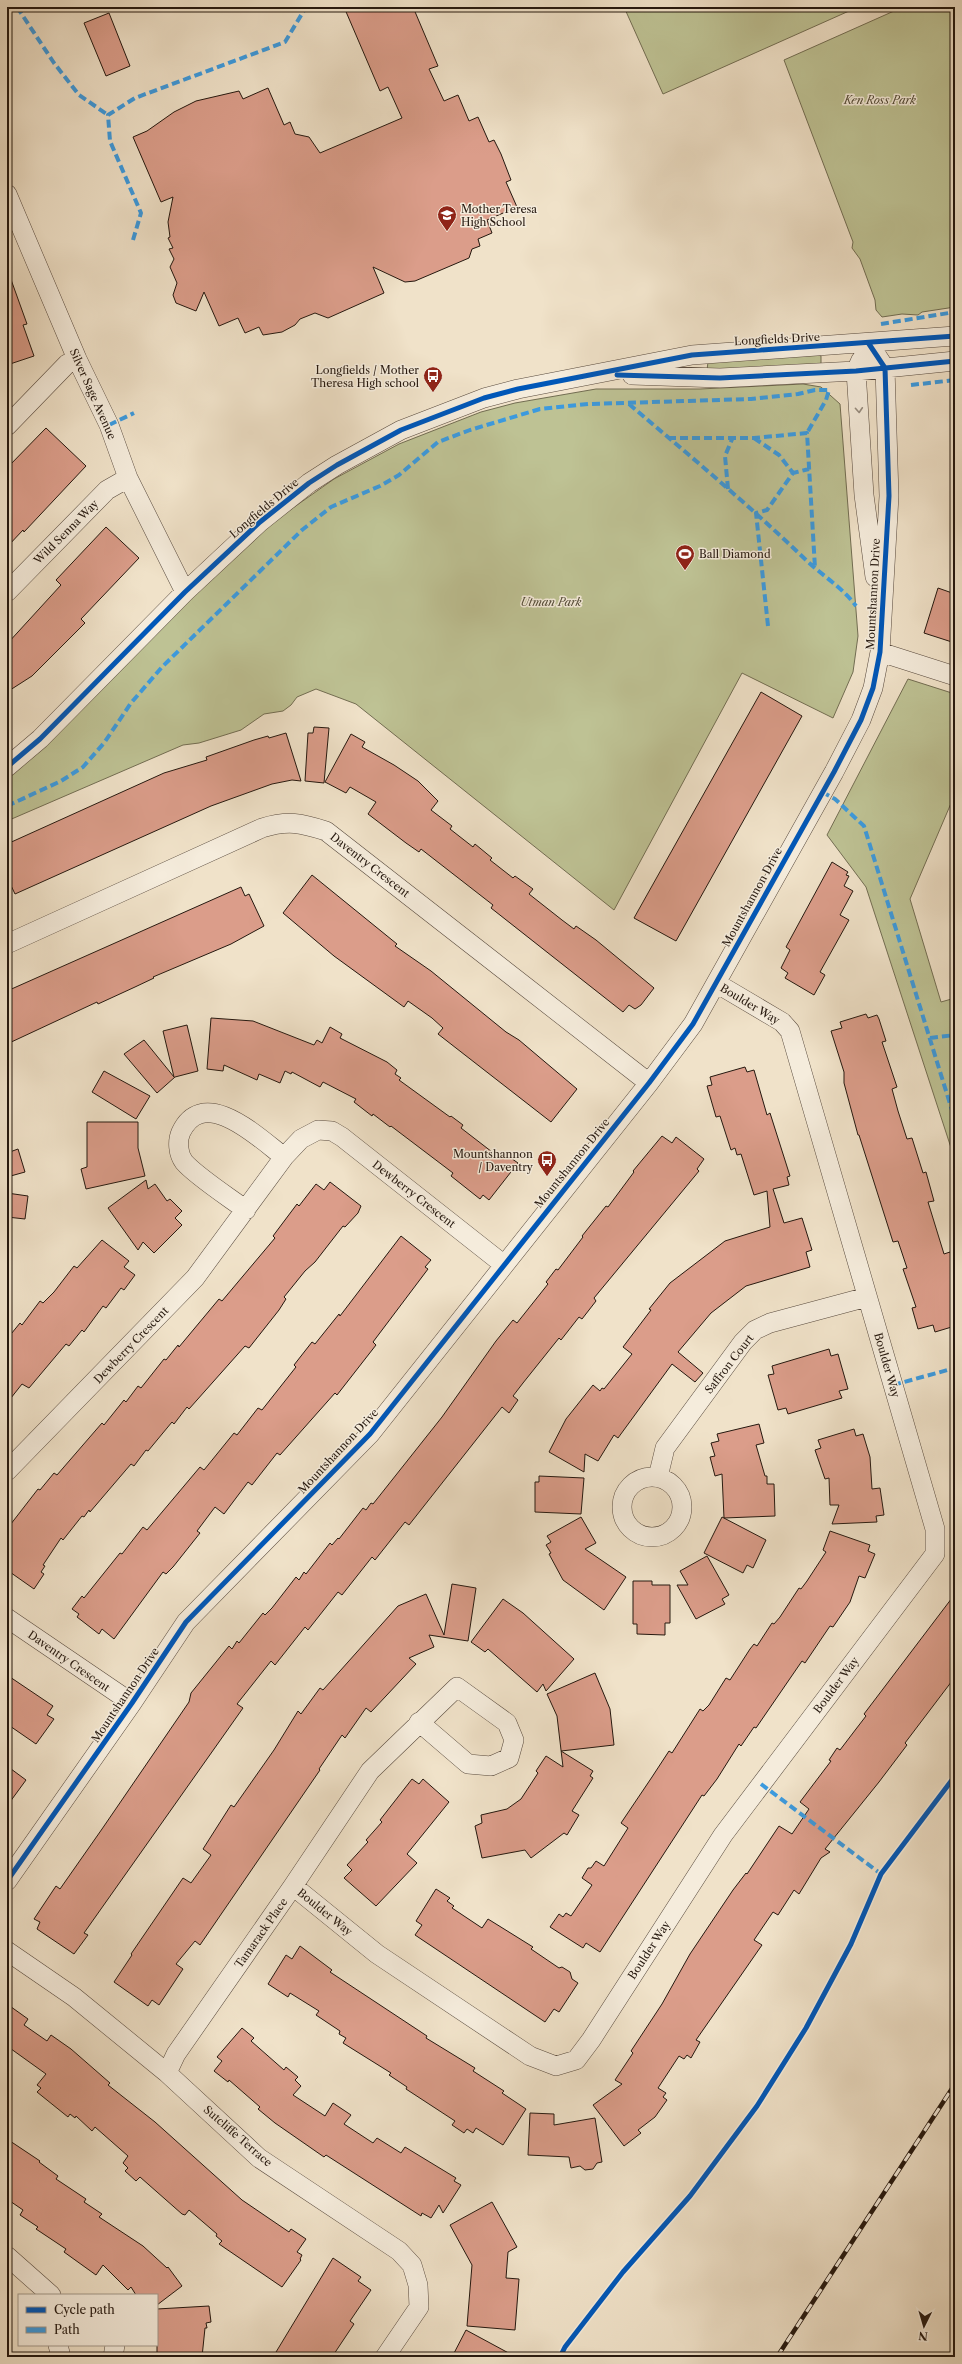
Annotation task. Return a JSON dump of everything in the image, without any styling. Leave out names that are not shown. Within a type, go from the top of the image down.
[{"type":"street","name":"Silver Sage Avenue","points":[[7,194],[77,359],[109,425],[128,478],[185,592]]},
{"type":"street","name":"Longfields Drive","points":[[7,767],[40,739],[185,592],[283,503],[309,483],[368,447],[402,430],[484,398],[518,389],[716,352],[869,344],[955,336]]},
{"type":"street","points":[[869,344],[885,368]]},
{"type":"street","name":"Mountshannon Drive","points":[[869,344],[856,371],[864,495],[881,622]]},
{"type":"street","points":[[7,426],[67,364],[77,359]]},
{"type":"street","name":"Longfields Drive","points":[[601,374],[720,378],[856,371],[955,362]]},
{"type":"street","name":"Mountshannon Drive","points":[[7,1881],[132,1703],[186,1622],[370,1434],[503,1264],[649,1083],[693,1024],[861,720],[873,688],[880,652],[889,496],[885,368]]},
{"type":"street","name":"Wild Senna Way","points":[[7,592],[107,490],[128,478]]},
{"type":"street","points":[[880,652],[955,676]]},
{"type":"street","name":"Longfields Drive","points":[[7,757],[40,739]]},
{"type":"street","name":"Daventry Crescent","points":[[7,944],[262,828],[280,823],[302,823],[326,831],[649,1083]]},
{"type":"street","name":"Boulder Way","points":[[294,1886],[377,1954],[530,2056],[556,2066],[576,2060],[591,2040],[723,1835],[935,1554],[935,1529],[790,1031],[782,1022],[716,983]]},
{"type":"street","points":[[246,1210],[183,1161],[178,1146],[181,1133],[189,1120],[208,1112],[234,1119],[284,1157]]},
{"type":"street","name":"Dewberry Crescent","points":[[7,1471],[195,1278],[284,1157],[301,1139],[318,1130],[332,1131],[503,1264]]},
{"type":"street","name":"Saffron Court","points":[[658,1477],[665,1448],[743,1342],[755,1330],[770,1323],[867,1297]]},
{"type":"street","name":"Daventry Crescent","points":[[7,1618],[132,1703]]},
{"type":"street","name":"Tamarack Place","points":[[166,2073],[176,2054],[294,1886],[370,1771],[419,1722],[457,1687],[507,1723],[514,1740],[509,1758],[491,1766],[468,1764],[419,1722]]},
{"type":"street","name":"Sutcliffe Terrace","points":[[7,1951],[74,1997],[166,2073],[259,2158],[400,2251],[412,2265],[418,2285],[419,2307],[385,2357]]},
{"type":"street","points":[[7,2256],[50,2294]]},
{"type":"street","points":[[58,2346],[61,2357]]},
{"type":"street","points":[[113,2357],[116,2346]]},
{"type":"green space","points":[[624,7],[858,7],[663,94]]},
{"type":"green space","name":"Ken Ross Park","points":[[903,7],[955,7],[955,307],[922,312],[918,315],[902,314],[882,317],[876,310],[875,300],[860,259],[852,248],[853,242],[784,60]]},
{"type":"green space","points":[[821,356],[821,365],[707,370],[708,362]]},
{"type":"green space","name":"Utman Park","points":[[803,384],[821,387],[840,404],[858,636],[853,672],[833,718],[742,673],[614,910],[356,704],[316,689],[297,697],[291,705],[283,711],[264,714],[241,730],[199,743],[183,745],[7,821],[7,776],[229,561],[280,517],[334,479],[399,444],[481,412],[515,403],[596,389],[700,389]]},
{"type":"green space","points":[[908,679],[955,694],[955,794],[910,899],[941,1002],[955,998],[955,1160],[866,887],[827,835]]},
{"type":"building","points":[[344,7],[413,7],[438,66],[429,69],[444,101],[458,95],[469,121],[478,117],[489,142],[494,140],[511,180],[506,182],[517,207],[487,220],[492,233],[478,239],[480,246],[472,249],[469,258],[415,281],[405,282],[373,267],[384,293],[328,318],[315,313],[300,319],[295,325],[282,332],[263,335],[259,327],[245,333],[238,318],[219,326],[204,292],[196,311],[176,303],[173,295],[177,283],[170,267],[174,259],[169,249],[173,248],[168,238],[170,237],[168,222],[173,197],[161,202],[133,137],[147,131],[174,112],[196,101],[239,91],[243,99],[268,88],[284,125],[290,122],[295,134],[309,137],[320,153],[402,118],[388,87],[380,91]]},
{"type":"building","points":[[109,13],[130,66],[106,76],[84,23]]},
{"type":"building","points":[[7,274],[9,274],[27,324],[23,325],[34,356],[7,365]]},
{"type":"building","points":[[46,428],[86,466],[24,532],[23,530],[7,547],[7,468]]},
{"type":"building","points":[[106,527],[139,558],[81,619],[85,623],[32,676],[7,692],[7,644],[61,585],[56,580]]},
{"type":"building","points":[[938,588],[955,594],[955,643],[924,633]]},
{"type":"building","points":[[761,692],[802,716],[676,941],[634,918]]},
{"type":"building","points":[[314,727],[329,728],[324,783],[305,781],[308,733],[313,733]]},
{"type":"building","points":[[286,733],[301,781],[292,780],[272,784],[211,806],[15,894],[7,877],[7,844],[164,773],[207,760],[206,757],[254,740],[268,736],[269,738]]},
{"type":"building","points":[[351,734],[365,742],[362,747],[394,765],[418,781],[438,801],[431,810],[452,826],[450,829],[473,847],[475,844],[492,858],[490,860],[513,878],[515,876],[533,889],[529,894],[574,929],[576,926],[596,940],[654,988],[641,1005],[635,1009],[629,1005],[623,1012],[491,908],[493,905],[421,849],[419,852],[368,814],[376,802],[350,787],[346,793],[325,782]]},
{"type":"building","points":[[832,862],[848,872],[846,875],[849,876],[844,886],[853,891],[840,915],[849,920],[820,972],[825,975],[814,995],[785,978],[788,973],[781,968],[790,950],[786,947]]},
{"type":"building","points":[[312,875],[397,944],[395,946],[431,971],[506,1032],[519,1040],[577,1089],[551,1122],[438,1034],[443,1028],[432,1018],[408,1001],[404,1007],[334,956],[283,913]]},
{"type":"building","points":[[241,887],[245,896],[249,894],[264,926],[231,944],[153,977],[154,978],[98,1004],[97,1002],[7,1044],[7,991]]},
{"type":"building","points":[[866,1014],[868,1018],[877,1015],[879,1019],[886,1041],[882,1042],[897,1087],[892,1089],[898,1111],[907,1139],[912,1138],[923,1173],[926,1172],[934,1201],[928,1202],[944,1254],[950,1252],[955,1268],[955,1326],[935,1332],[933,1325],[918,1329],[912,1308],[916,1307],[903,1269],[907,1268],[898,1241],[893,1242],[858,1135],[844,1083],[844,1072],[831,1031],[842,1028],[840,1022]]},
{"type":"building","points":[[211,1018],[253,1021],[314,1045],[317,1040],[322,1043],[330,1027],[342,1034],[340,1038],[387,1062],[397,1070],[395,1074],[401,1078],[399,1080],[463,1125],[461,1128],[496,1155],[497,1153],[502,1158],[505,1154],[518,1163],[489,1200],[483,1195],[480,1199],[451,1176],[453,1173],[391,1126],[390,1127],[373,1114],[372,1116],[354,1102],[356,1099],[323,1082],[320,1087],[292,1072],[291,1074],[285,1071],[280,1083],[259,1074],[257,1080],[224,1065],[223,1071],[207,1069]]},
{"type":"building","points":[[187,1025],[198,1071],[175,1077],[157,1093],[124,1054],[144,1040],[174,1077],[163,1031]]},
{"type":"building","points":[[745,1067],[747,1072],[754,1070],[767,1115],[770,1113],[790,1176],[787,1177],[789,1185],[773,1189],[784,1223],[802,1218],[812,1250],[806,1252],[810,1267],[746,1286],[711,1313],[678,1352],[703,1373],[695,1382],[672,1364],[618,1438],[614,1435],[598,1461],[585,1454],[584,1472],[549,1452],[566,1419],[593,1385],[600,1391],[602,1388],[604,1389],[632,1354],[623,1347],[651,1310],[649,1309],[670,1283],[725,1241],[770,1227],[767,1191],[754,1195],[741,1154],[737,1155],[735,1148],[731,1150],[720,1116],[716,1117],[707,1086],[712,1085],[710,1077]]},
{"type":"building","points":[[104,1071],[150,1096],[136,1119],[92,1092]]},
{"type":"building","points":[[87,1122],[138,1122],[138,1148],[145,1176],[86,1189],[81,1169],[87,1167]]},
{"type":"building","points":[[662,1136],[672,1143],[676,1137],[704,1159],[697,1169],[699,1171],[594,1298],[596,1301],[582,1319],[579,1317],[561,1340],[559,1338],[523,1383],[513,1396],[518,1400],[509,1413],[502,1407],[409,1525],[405,1522],[375,1560],[372,1557],[342,1595],[338,1592],[308,1630],[305,1627],[275,1665],[271,1661],[237,1704],[243,1708],[84,1933],[88,1935],[74,1954],[37,1929],[40,1922],[34,1919],[56,1886],[60,1889],[102,1829],[189,1702],[191,1693],[229,1646],[232,1649],[237,1641],[239,1643],[263,1613],[265,1615],[272,1608],[296,1577],[299,1580],[304,1572],[306,1574],[330,1543],[332,1545],[338,1538],[339,1539],[363,1508],[366,1510],[371,1503],[373,1504],[442,1417],[496,1341],[513,1320],[517,1323],[548,1284],[546,1282],[556,1269],[558,1270],[583,1237],[582,1236],[606,1206],[608,1207],[634,1172],[633,1171]]},
{"type":"building","points":[[18,1149],[25,1172],[7,1177],[7,1153]]},
{"type":"building","points":[[146,1180],[148,1189],[155,1184],[167,1201],[170,1199],[182,1211],[175,1218],[182,1225],[154,1253],[143,1242],[138,1250],[108,1208]]},
{"type":"building","points":[[330,1182],[361,1206],[358,1213],[345,1227],[343,1226],[315,1262],[305,1271],[284,1297],[286,1299],[279,1310],[249,1348],[245,1346],[189,1409],[187,1407],[174,1424],[172,1422],[148,1451],[146,1450],[134,1466],[131,1464],[90,1512],[89,1510],[84,1517],[82,1516],[63,1540],[61,1538],[43,1565],[45,1566],[41,1572],[44,1574],[34,1589],[7,1570],[7,1529],[38,1489],[40,1490],[54,1473],[57,1475],[102,1423],[104,1425],[124,1400],[126,1402],[138,1386],[141,1388],[164,1359],[166,1360],[178,1345],[179,1347],[219,1299],[222,1301],[275,1238],[273,1236],[297,1204],[299,1206],[316,1184],[324,1190]]},
{"type":"building","points":[[7,1193],[28,1196],[25,1219],[7,1217]]},
{"type":"building","points":[[401,1236],[431,1260],[425,1267],[428,1269],[373,1342],[376,1345],[337,1395],[335,1393],[280,1455],[277,1453],[252,1485],[248,1482],[224,1514],[215,1507],[197,1531],[200,1533],[173,1567],[166,1574],[163,1572],[114,1639],[102,1629],[99,1634],[77,1617],[79,1614],[72,1609],[82,1596],[84,1598],[143,1527],[147,1530],[200,1467],[204,1470],[234,1433],[237,1435],[258,1408],[262,1410],[296,1367],[294,1365],[312,1342],[315,1344],[339,1314],[340,1316]]},
{"type":"building","points":[[102,1240],[129,1261],[124,1267],[135,1275],[124,1290],[121,1288],[106,1308],[103,1306],[84,1332],[82,1330],[69,1346],[66,1344],[29,1388],[22,1384],[7,1403],[7,1339],[20,1323],[22,1325],[40,1301],[43,1303],[54,1292],[74,1266],[77,1268]]},
{"type":"building","points":[[829,1349],[831,1356],[838,1354],[848,1389],[839,1391],[842,1398],[788,1414],[786,1408],[778,1410],[768,1375],[774,1374],[772,1366]]},
{"type":"building","points":[[759,1424],[764,1443],[756,1445],[765,1476],[767,1476],[767,1484],[774,1484],[775,1516],[724,1518],[722,1474],[715,1476],[710,1457],[715,1456],[711,1443],[719,1441],[717,1434]]},
{"type":"building","points":[[854,1429],[856,1436],[863,1434],[870,1457],[872,1489],[880,1488],[884,1515],[876,1516],[877,1522],[832,1524],[839,1505],[830,1505],[829,1478],[825,1479],[815,1450],[821,1448],[818,1440]]},
{"type":"building","points":[[539,1476],[584,1478],[581,1514],[535,1512],[535,1482],[539,1482]]},
{"type":"building","points":[[581,1517],[596,1543],[585,1549],[626,1577],[604,1610],[563,1580],[549,1554],[551,1553],[546,1545],[551,1542],[547,1536]]},
{"type":"building","points":[[722,1517],[766,1540],[753,1568],[747,1565],[743,1573],[704,1553]]},
{"type":"building","points":[[830,1531],[870,1545],[868,1551],[875,1554],[865,1578],[859,1576],[850,1602],[833,1627],[830,1626],[805,1663],[802,1661],[756,1728],[754,1727],[741,1746],[739,1744],[717,1779],[704,1796],[702,1795],[600,1952],[586,1943],[583,1948],[550,1927],[559,1914],[563,1917],[566,1913],[571,1916],[592,1885],[582,1878],[588,1868],[591,1868],[596,1861],[604,1866],[628,1828],[621,1823],[669,1751],[672,1753],[700,1709],[703,1711],[709,1705],[726,1678],[730,1680],[750,1649],[754,1644],[757,1646],[772,1623],[774,1624],[780,1617],[799,1588],[801,1589],[807,1581],[826,1552],[823,1550]]},
{"type":"building","points":[[707,1556],[729,1595],[722,1599],[725,1604],[696,1619],[677,1585],[688,1585],[680,1571]]},
{"type":"building","points":[[633,1581],[652,1581],[652,1585],[670,1585],[670,1623],[665,1623],[665,1635],[637,1634],[637,1624],[633,1624]]},
{"type":"building","points":[[452,1584],[476,1588],[468,1641],[429,1635],[434,1647],[409,1658],[416,1664],[371,1712],[366,1708],[345,1738],[342,1735],[319,1769],[320,1770],[200,1945],[195,1941],[176,1964],[183,1969],[159,2005],[152,2000],[148,2006],[114,1982],[132,1955],[131,1954],[183,1878],[191,1883],[211,1855],[203,1849],[231,1805],[234,1807],[274,1750],[298,1711],[301,1714],[320,1688],[323,1690],[398,1606],[426,1594],[444,1635]]},
{"type":"building","points":[[955,1594],[955,1677],[905,1743],[907,1745],[825,1849],[830,1852],[821,1858],[799,1894],[794,1890],[778,1915],[773,1912],[754,1940],[762,1945],[696,2040],[700,2042],[691,2058],[687,2055],[684,2059],[679,2056],[658,2088],[666,2093],[663,2097],[667,2100],[655,2117],[638,2130],[641,2133],[624,2146],[593,2105],[622,2084],[615,2080],[633,2053],[631,2051],[662,2004],[690,1954],[733,1890],[746,1873],[747,1874],[779,1826],[792,1834],[809,1809],[800,1802],[831,1761],[829,1760],[837,1748],[840,1750],[866,1716],[864,1714]]},
{"type":"building","points":[[503,1599],[523,1613],[574,1659],[546,1691],[543,1684],[537,1692],[488,1649],[485,1652],[471,1642]]},
{"type":"building","points":[[595,1673],[610,1709],[614,1745],[561,1751],[557,1716],[547,1694]]},
{"type":"building","points":[[7,1675],[53,1706],[47,1715],[54,1719],[36,1744],[7,1724]]},
{"type":"building","points":[[561,1751],[593,1771],[590,1776],[593,1778],[572,1811],[579,1815],[567,1835],[564,1833],[531,1858],[525,1850],[482,1858],[475,1826],[482,1823],[481,1815],[507,1809],[521,1799],[538,1773],[536,1771],[546,1756],[563,1767]]},
{"type":"building","points":[[7,1766],[26,1780],[7,1806]]},
{"type":"building","points":[[412,1779],[419,1784],[423,1779],[449,1802],[407,1854],[417,1863],[376,1906],[344,1878],[352,1870],[347,1865],[368,1842],[366,1840],[382,1822],[380,1820]]},
{"type":"building","points":[[436,1889],[450,1898],[447,1901],[454,1906],[452,1908],[482,1928],[488,1919],[533,1947],[531,1949],[559,1968],[562,1967],[570,1972],[572,1979],[578,1983],[559,2012],[554,2009],[545,2022],[415,1935],[422,1925],[416,1921]]},
{"type":"building","points":[[300,1946],[332,1970],[330,1972],[427,2036],[426,2038],[475,2068],[473,2071],[504,2091],[502,2093],[526,2109],[503,2145],[476,2128],[473,2133],[467,2129],[464,2133],[452,2125],[455,2121],[406,2089],[407,2087],[389,2075],[391,2073],[343,2043],[346,2038],[339,2034],[340,2031],[316,2015],[319,2011],[290,1993],[288,1997],[268,1984],[286,1955],[292,1959]]},
{"type":"building","points":[[7,2004],[28,2019],[24,2025],[47,2041],[51,2035],[71,2049],[110,2083],[108,2085],[155,2122],[242,2200],[289,2232],[291,2229],[306,2239],[297,2252],[302,2255],[301,2260],[282,2287],[219,2244],[222,2241],[216,2236],[217,2234],[189,2210],[185,2215],[182,2214],[140,2177],[136,2181],[125,2171],[128,2168],[123,2163],[128,2156],[95,2127],[92,2131],[76,2116],[75,2118],[70,2114],[68,2117],[37,2092],[41,2088],[37,2085],[46,2074],[7,2046]]},
{"type":"building","points":[[242,2028],[254,2038],[251,2041],[284,2070],[286,2067],[298,2077],[295,2080],[301,2086],[293,2095],[325,2116],[333,2103],[351,2115],[344,2124],[373,2143],[377,2138],[401,2153],[405,2147],[456,2178],[454,2181],[461,2185],[443,2213],[439,2205],[431,2218],[422,2213],[421,2216],[326,2155],[324,2157],[275,2123],[258,2109],[260,2107],[229,2080],[228,2082],[214,2071],[222,2061],[217,2057]]},
{"type":"building","points":[[530,2113],[554,2114],[554,2125],[595,2118],[602,2162],[597,2163],[593,2169],[585,2170],[580,2166],[571,2168],[569,2157],[528,2155]]},
{"type":"building","points":[[7,2139],[40,2161],[39,2162],[58,2176],[56,2179],[86,2199],[84,2202],[102,2214],[99,2217],[143,2246],[167,2268],[168,2267],[182,2286],[158,2304],[158,2294],[135,2294],[131,2287],[128,2290],[103,2265],[96,2275],[64,2252],[66,2249],[36,2229],[38,2227],[20,2215],[23,2210],[7,2199]]},
{"type":"building","points":[[492,2202],[517,2247],[508,2252],[506,2278],[519,2279],[515,2330],[467,2326],[472,2265],[450,2225]]},
{"type":"building","points":[[333,2258],[361,2277],[358,2281],[371,2290],[350,2321],[354,2324],[332,2357],[273,2357]]},
{"type":"building","points":[[209,2306],[211,2322],[206,2323],[207,2328],[205,2328],[202,2357],[157,2357],[158,2309]]},
{"type":"building","points":[[466,2330],[516,2357],[452,2357]]},
{"type":"railway","points":[[777,2357],[955,2084]]},
{"type":"marked path","points":[[17,7],[54,63],[79,95],[108,115]]},
{"type":"marked path","points":[[133,240],[141,213],[110,141],[108,115],[135,98],[285,42],[306,7]]},
{"type":"marked path","points":[[881,324],[955,312]]},
{"type":"marked path","points":[[911,385],[955,380]]},
{"type":"marked path","points":[[7,806],[61,781],[83,767],[104,743],[131,703],[162,667],[302,530],[331,507],[380,486],[399,475],[438,442],[470,430],[540,409],[588,404],[751,399],[798,394],[815,390],[829,390],[826,400],[807,433]]},
{"type":"marked path","points":[[629,404],[839,588],[856,606]]},
{"type":"marked path","points":[[109,425],[134,413]]},
{"type":"marked path","points":[[668,438],[754,438],[807,433],[815,568]]},
{"type":"marked path","points":[[728,489],[725,456],[733,437]]},
{"type":"marked path","points":[[754,438],[779,455],[793,473]]},
{"type":"marked path","points":[[768,626],[756,513],[767,510],[793,473],[809,469]]},
{"type":"marked path","points":[[822,792],[835,799],[864,826],[955,1120]]},
{"type":"marked path","points":[[930,1038],[955,1035]]},
{"type":"marked path","points":[[893,1385],[955,1368]]},
{"type":"marked path","points":[[761,1784],[881,1874]]},
{"type":"cycle path","points":[[7,767],[40,739],[185,592],[260,522],[309,483],[337,465],[401,430],[484,398],[518,389],[692,355],[955,336]]},
{"type":"cycle path","points":[[7,1881],[132,1703],[186,1622],[370,1434],[649,1083],[693,1024],[834,772],[861,720],[873,688],[880,652],[889,496],[885,368],[869,344]]},
{"type":"cycle path","points":[[617,375],[720,378],[856,371],[955,361]]},
{"type":"cycle path","points":[[560,2357],[565,2347],[623,2272],[690,2196],[757,2106],[806,2028],[851,1944],[881,1874],[955,1776]]},
{"type":"place","name":"Mother Teresa High School","points":[[447,232]]},
{"type":"place","name":"Longfields / Mother Theresa High school","points":[[433,393]]},
{"type":"place","name":"Ball Diamond","points":[[685,571]]},
{"type":"place","name":"Mountshannon / Daventry","points":[[547,1177]]}]
